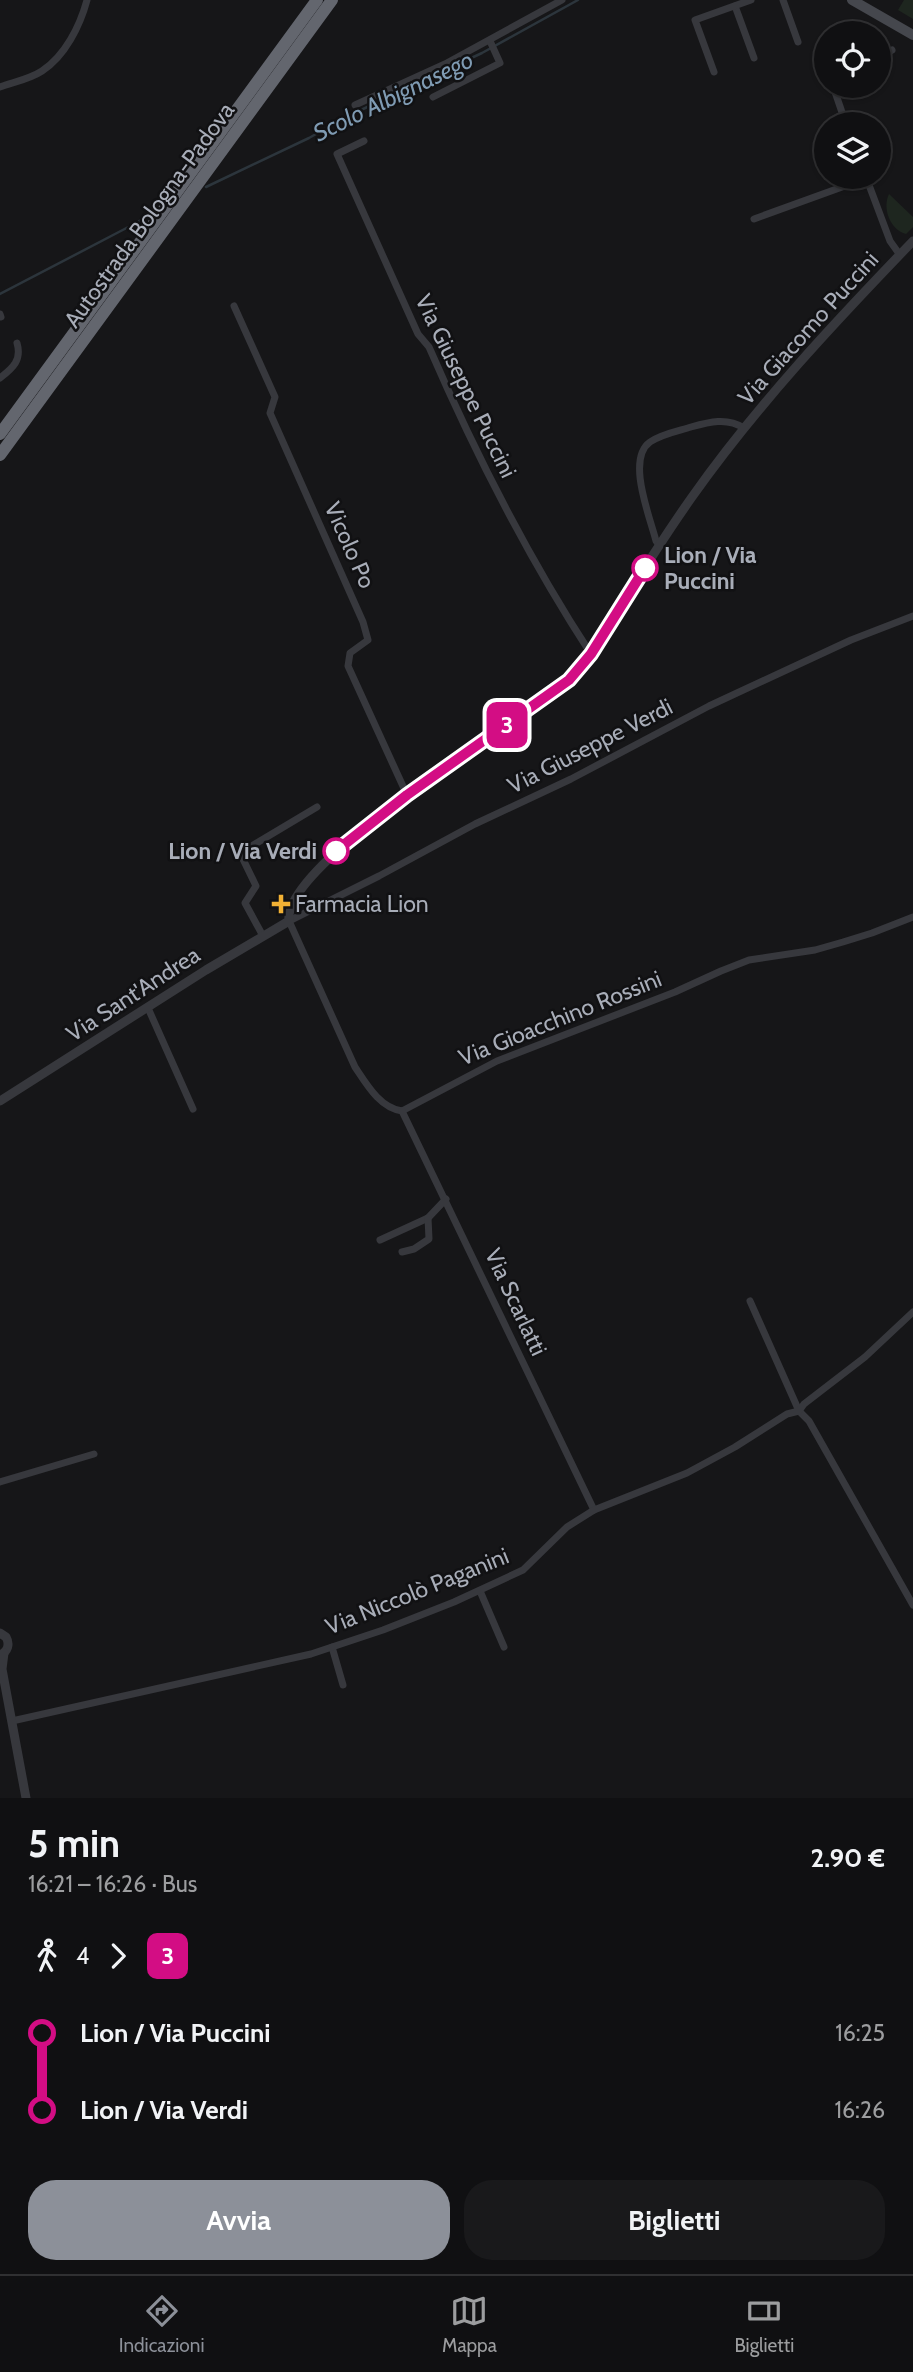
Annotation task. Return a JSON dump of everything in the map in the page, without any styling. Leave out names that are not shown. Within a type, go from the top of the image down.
[{"type":"highway","name":"Autostrada Bologna-Padova","points":[[0,434],[317,0]]},
{"type":"highway","name":"Autostrada Bologna-Padova","points":[[0,455],[332,0]]},
{"type":"main road","points":[[852,0],[913,36]]},
{"type":"street","points":[[0,87],[32,76],[51,64],[72,36],[86,0]]},
{"type":"street","points":[[355,105],[492,45],[562,0]]},
{"type":"street","points":[[714,72],[695,20],[751,0]]},
{"type":"street","points":[[783,0],[798,42]]},
{"type":"street","points":[[735,6],[754,58]]},
{"type":"street","points":[[433,97],[500,63],[492,45]]},
{"type":"street","name":"Via Giuseppe Puccini","points":[[364,141],[337,154],[418,334],[429,347],[480,461],[548,585],[591,654]]},
{"type":"street","points":[[754,219],[837,189]]},
{"type":"street","name":"Via Giacomo Puccini","points":[[871,189],[890,241],[900,255]]},
{"type":"street","name":"Via Giacomo Puccini","points":[[289,921],[288,914],[293,902],[339,849],[407,795],[550,696],[577,672],[715,464],[794,368],[913,241]]},
{"type":"street","name":"Vicolo Po","points":[[234,306],[275,397],[270,413],[363,622],[368,640],[350,653],[348,666],[407,795]]},
{"type":"street","points":[[0,378],[15,365],[19,357],[17,343]]},
{"type":"street","name":"Via Giacomo Puccini","points":[[659,545],[639,475],[640,457],[645,447],[661,437],[708,422],[731,422],[744,428]]},
{"type":"street","name":"Via Giuseppe Verdi","points":[[289,921],[733,694],[851,640],[913,616]]},
{"type":"street","points":[[262,936],[244,903],[256,886],[240,853],[317,807]]},
{"type":"street","name":"Via Gioacchino Rossini","points":[[402,1111],[497,1061],[675,992],[721,971],[759,958],[815,950],[873,933],[913,917]]},
{"type":"street","points":[[289,921],[355,1067],[388,1107],[402,1111]]},
{"type":"street","name":"Via Sant'Andrea","points":[[0,1101],[289,921]]},
{"type":"street","points":[[148,1008],[193,1109]]},
{"type":"street","name":"Via Scarlatti","points":[[402,1111],[594,1510]]},
{"type":"street","points":[[380,1240],[428,1218],[446,1199]]},
{"type":"street","points":[[402,1252],[414,1249],[429,1239],[428,1218]]},
{"type":"street","points":[[750,1301],[799,1411],[806,1417],[913,1605]]},
{"type":"street","name":"Via Niccolò Paganini","points":[[12,1720],[167,1687],[202,1676],[279,1662],[383,1630],[480,1591],[523,1570],[562,1532],[594,1510],[687,1473],[787,1414],[799,1411],[913,1312]]},
{"type":"street","points":[[0,1482],[94,1454]]},
{"type":"street","points":[[480,1591],[504,1647]]},
{"type":"street","points":[[0,1633],[8,1642],[2,1654],[1,1666],[26,1798]]},
{"type":"street","points":[[332,1647],[344,1685]]},
{"type":"shaded area","points":[[904,0],[913,0],[913,19],[898,10]]},
{"type":"shaded area","points":[[889,194],[913,217],[913,227],[906,234],[900,232],[889,218],[886,206]]},
{"type":"waterway","name":"Scolo Albignasego","points":[[206,187],[482,53],[578,0]]},
{"type":"waterway","name":"Scolo Albignasego","points":[[0,294],[138,222],[145,217],[177,174]]},
{"type":"bus line","name":"3","points":[[336,851],[407,795],[569,680],[591,654],[645,568]]},
{"type":"place","name":"Lion / Via Puccini","points":[[645,568]]},
{"type":"place","name":"Lion / Via Verdi","points":[[336,851]]},
{"type":"place","name":"Farmacia Lion","points":[[281,904]]}]
